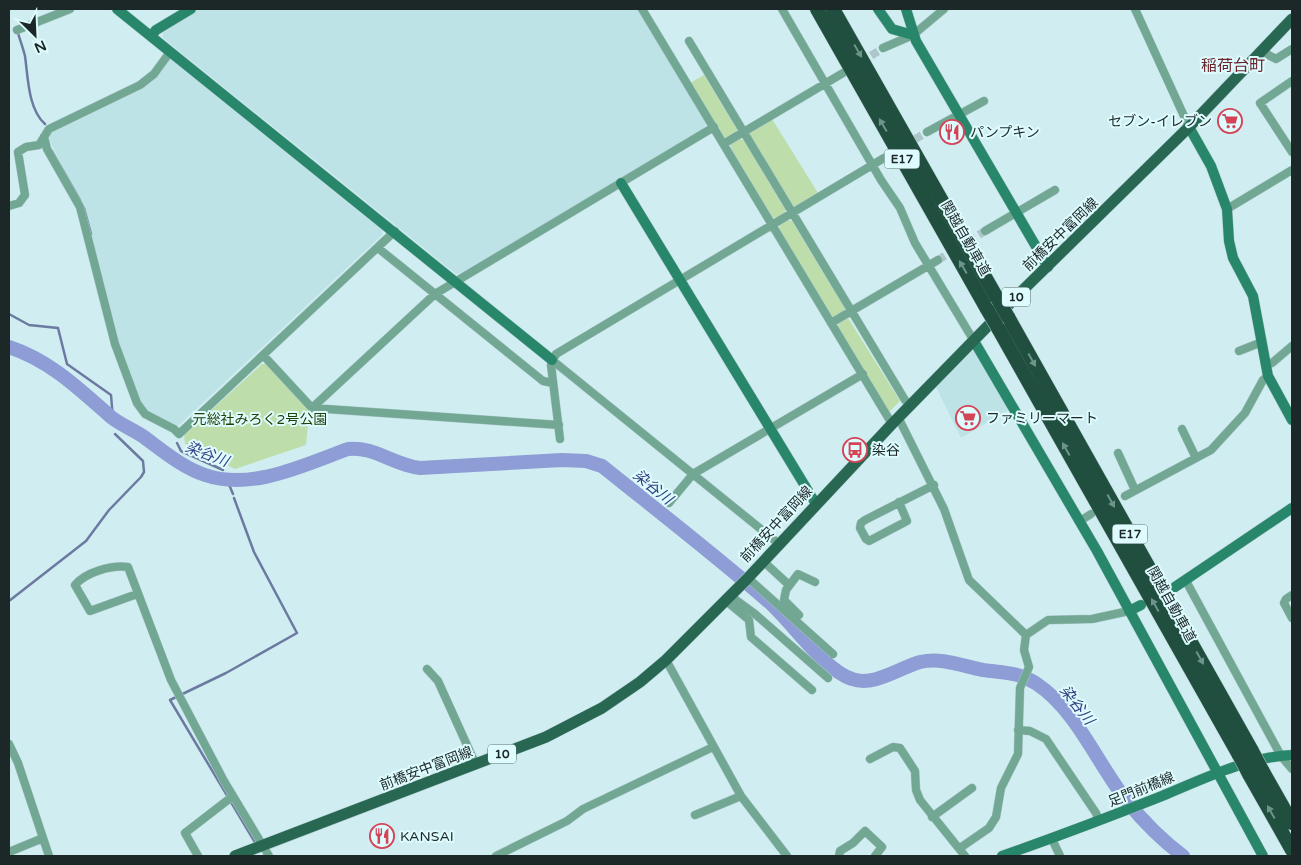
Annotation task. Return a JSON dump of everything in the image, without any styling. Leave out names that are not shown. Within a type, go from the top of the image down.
[{"type":"highway","name":"関越自動車道","points":[[817,9],[987,309],[1256,772],[1292,823]]},
{"type":"highway","name":"関越自動車道","points":[[834,9],[1008,317],[1245,753]]},
{"type":"highway","name":"関越自動車道","points":[[1256,772],[1292,850]]},
{"type":"main road","name":"前橋安中富岡線","points":[[747,579],[762,560],[895,421],[1189,127],[1292,19]]},
{"type":"main road","name":"10","points":[[729,596],[747,579]]},
{"type":"main road","name":"前橋安中富岡線","points":[[235,856],[266,851],[580,721],[621,696],[666,660],[729,596]]},
{"type":"street","points":[[17,30],[70,9]]},
{"type":"street","points":[[117,9],[395,231],[778,543]]},
{"type":"street","points":[[151,36],[156,30],[191,9]]},
{"type":"street","points":[[642,9],[725,143],[863,374],[895,421],[934,485],[969,580],[1026,634]]},
{"type":"street","points":[[782,9],[900,208],[915,243],[1080,521],[1263,856]]},
{"type":"street","points":[[878,9],[892,30],[913,35]]},
{"type":"street","points":[[906,9],[913,35],[1018,212],[1048,267]]},
{"type":"street","points":[[883,48],[913,35],[944,9]]},
{"type":"street","points":[[1135,9],[1189,127],[1211,166],[1227,209],[1229,241],[1233,260],[1248,284],[1268,376],[1292,420]]},
{"type":"street","points":[[689,41],[851,312],[905,400],[911,406]]},
{"type":"street","points":[[1261,51],[1276,59],[1292,49]]},
{"type":"street","points":[[9,206],[19,203],[25,195],[18,152],[39,145],[49,129],[140,85],[154,74],[170,52]]},
{"type":"street","points":[[725,143],[843,73]]},
{"type":"street","points":[[1292,81],[1262,99],[1260,103],[1292,152]]},
{"type":"street","points":[[927,132],[958,113],[984,101]]},
{"type":"street","points":[[312,408],[435,294],[714,127]]},
{"type":"street","points":[[44,137],[47,149],[80,207],[118,356],[137,404],[145,414],[174,429],[179,434],[395,231]]},
{"type":"street","points":[[560,439],[553,383],[552,360],[556,354],[884,158]]},
{"type":"street","points":[[1227,209],[1292,170]]},
{"type":"street","points":[[621,183],[816,504]]},
{"type":"street","points":[[985,230],[1055,190]]},
{"type":"street","points":[[378,248],[544,381],[553,383]]},
{"type":"street","points":[[832,323],[938,260]]},
{"type":"street","points":[[1239,351],[1262,342]]},
{"type":"street","points":[[1266,364],[1272,363],[1292,346]]},
{"type":"street","points":[[262,355],[312,408],[559,425]]},
{"type":"street","points":[[670,503],[693,474],[863,374]]},
{"type":"street","points":[[1125,496],[1211,450],[1230,432],[1245,413],[1263,380],[1268,376]]},
{"type":"street","points":[[1182,430],[1196,458]]},
{"type":"street","points":[[1118,453],[1135,490]]},
{"type":"street","points":[[899,502],[907,521],[869,541],[866,540],[860,523],[899,502],[934,485]]},
{"type":"street","points":[[1175,587],[1292,508]]},
{"type":"street","points":[[1080,521],[1091,514]]},
{"type":"street","points":[[762,560],[789,585]]},
{"type":"street","points":[[137,594],[90,611],[75,585],[102,569],[128,567],[167,672],[233,796],[266,851]]},
{"type":"street","points":[[799,615],[784,600],[789,585],[798,574],[815,582]]},
{"type":"street","points":[[747,579],[833,654]]},
{"type":"street","points":[[1186,581],[1280,756],[1292,769]]},
{"type":"street","points":[[1292,595],[1284,603],[1292,618]]},
{"type":"street","points":[[729,596],[755,614],[828,678]]},
{"type":"street","points":[[729,596],[748,618],[751,637],[812,690]]},
{"type":"street","points":[[1026,634],[1048,620],[1092,619],[1129,611],[1141,605]]},
{"type":"street","points":[[960,848],[989,828],[996,817],[1001,788],[1018,754],[1020,688],[1029,671],[1024,650],[1026,634]]},
{"type":"street","points":[[666,660],[741,796],[787,856]]},
{"type":"street","points":[[427,669],[439,683],[476,765]]},
{"type":"street","points":[[1018,730],[1030,731],[1046,739],[1096,813],[1099,821]]},
{"type":"street","points":[[9,744],[18,763],[50,856]]},
{"type":"street","points":[[501,855],[567,821],[583,809],[713,746]]},
{"type":"street","points":[[870,759],[893,747],[900,748],[915,771],[917,796],[965,856]]},
{"type":"street","name":"足門前橋線","points":[[1002,856],[1052,839],[1218,774],[1280,756],[1292,755]]},
{"type":"street","points":[[932,817],[972,788]]},
{"type":"street","points":[[198,856],[185,833],[233,796]]},
{"type":"street","points":[[695,815],[741,796]]},
{"type":"street","points":[[838,856],[840,851],[854,843],[865,831],[882,847],[875,856]]},
{"type":"street","points":[[9,852],[43,838]]},
{"type":"street","points":[[1052,839],[1060,856]]},
{"type":"shaded area","points":[[200,9],[638,9],[706,123],[704,129],[462,273],[456,274],[163,38],[163,31]]},
{"type":"shaded area","points":[[169,58],[382,230],[382,235],[177,427],[152,415],[143,407],[117,339],[86,212],[47,136],[52,131],[135,92],[156,78]]},
{"type":"shaded area","points":[[974,349],[1010,409],[961,438],[936,387]]},
{"type":"green space","points":[[704,75],[737,129],[736,134],[728,138],[724,137],[690,83]]},
{"type":"green space","points":[[772,119],[818,193],[794,207],[791,206],[749,137],[750,133]]},
{"type":"green space","points":[[740,139],[744,140],[785,209],[785,213],[776,219],[772,217],[731,148],[731,144]]},
{"type":"green space","points":[[787,220],[792,221],[845,308],[843,312],[835,317],[831,316],[779,229],[780,225]]},
{"type":"green space","points":[[848,318],[900,401],[889,412],[838,327],[839,323]]},
{"type":"green space","name":"元総社みろく2号公園","points":[[262,364],[267,364],[307,408],[309,413],[306,445],[235,469],[185,444],[184,435]]},
{"type":"waterway","points":[[18,33],[25,56],[32,101],[39,118],[45,124]]},
{"type":"waterway","points":[[52,151],[80,200]]},
{"type":"waterway","points":[[84,208],[91,234]]},
{"type":"waterway","points":[[9,314],[29,325],[58,328],[67,364],[111,395],[113,419]]},
{"type":"waterway","name":"染谷川","points":[[9,347],[51,368],[76,386],[115,420],[144,437],[181,463],[197,472],[223,479],[241,480],[278,474],[348,449],[366,450],[420,468],[562,460],[586,461],[602,466],[769,602],[819,656],[841,674],[852,679],[869,681],[920,662],[936,661],[1018,675],[1037,684],[1064,708],[1086,738],[1115,786],[1132,808],[1160,837],[1183,856]]},
{"type":"waterway","points":[[9,601],[86,541],[109,510],[141,477],[144,472],[143,461],[115,434]]},
{"type":"waterway","points":[[177,443],[181,451],[223,470]]},
{"type":"waterway","name":"染谷川","points":[[225,475],[233,494]]},
{"type":"waterway","points":[[234,498],[254,552],[297,633],[226,673],[170,700],[256,844]]},
{"type":"tunnel","points":[[861,62],[883,48]]},
{"type":"tunnel","points":[[884,158],[927,132]]},
{"type":"tunnel","points":[[938,260],[985,231]]},
{"type":"place","name":"セブン-イレブン","points":[[1230,121]]},
{"type":"place","name":"パンプキン","points":[[952,132]]},
{"type":"place","name":"ファミリーマート","points":[[968,418]]},
{"type":"place","name":"染谷","points":[[855,450]]},
{"type":"place","name":"KANSAI","points":[[382,836]]},
{"type":"district","name":"稲荷台町","points":[[1233,65]]}]
